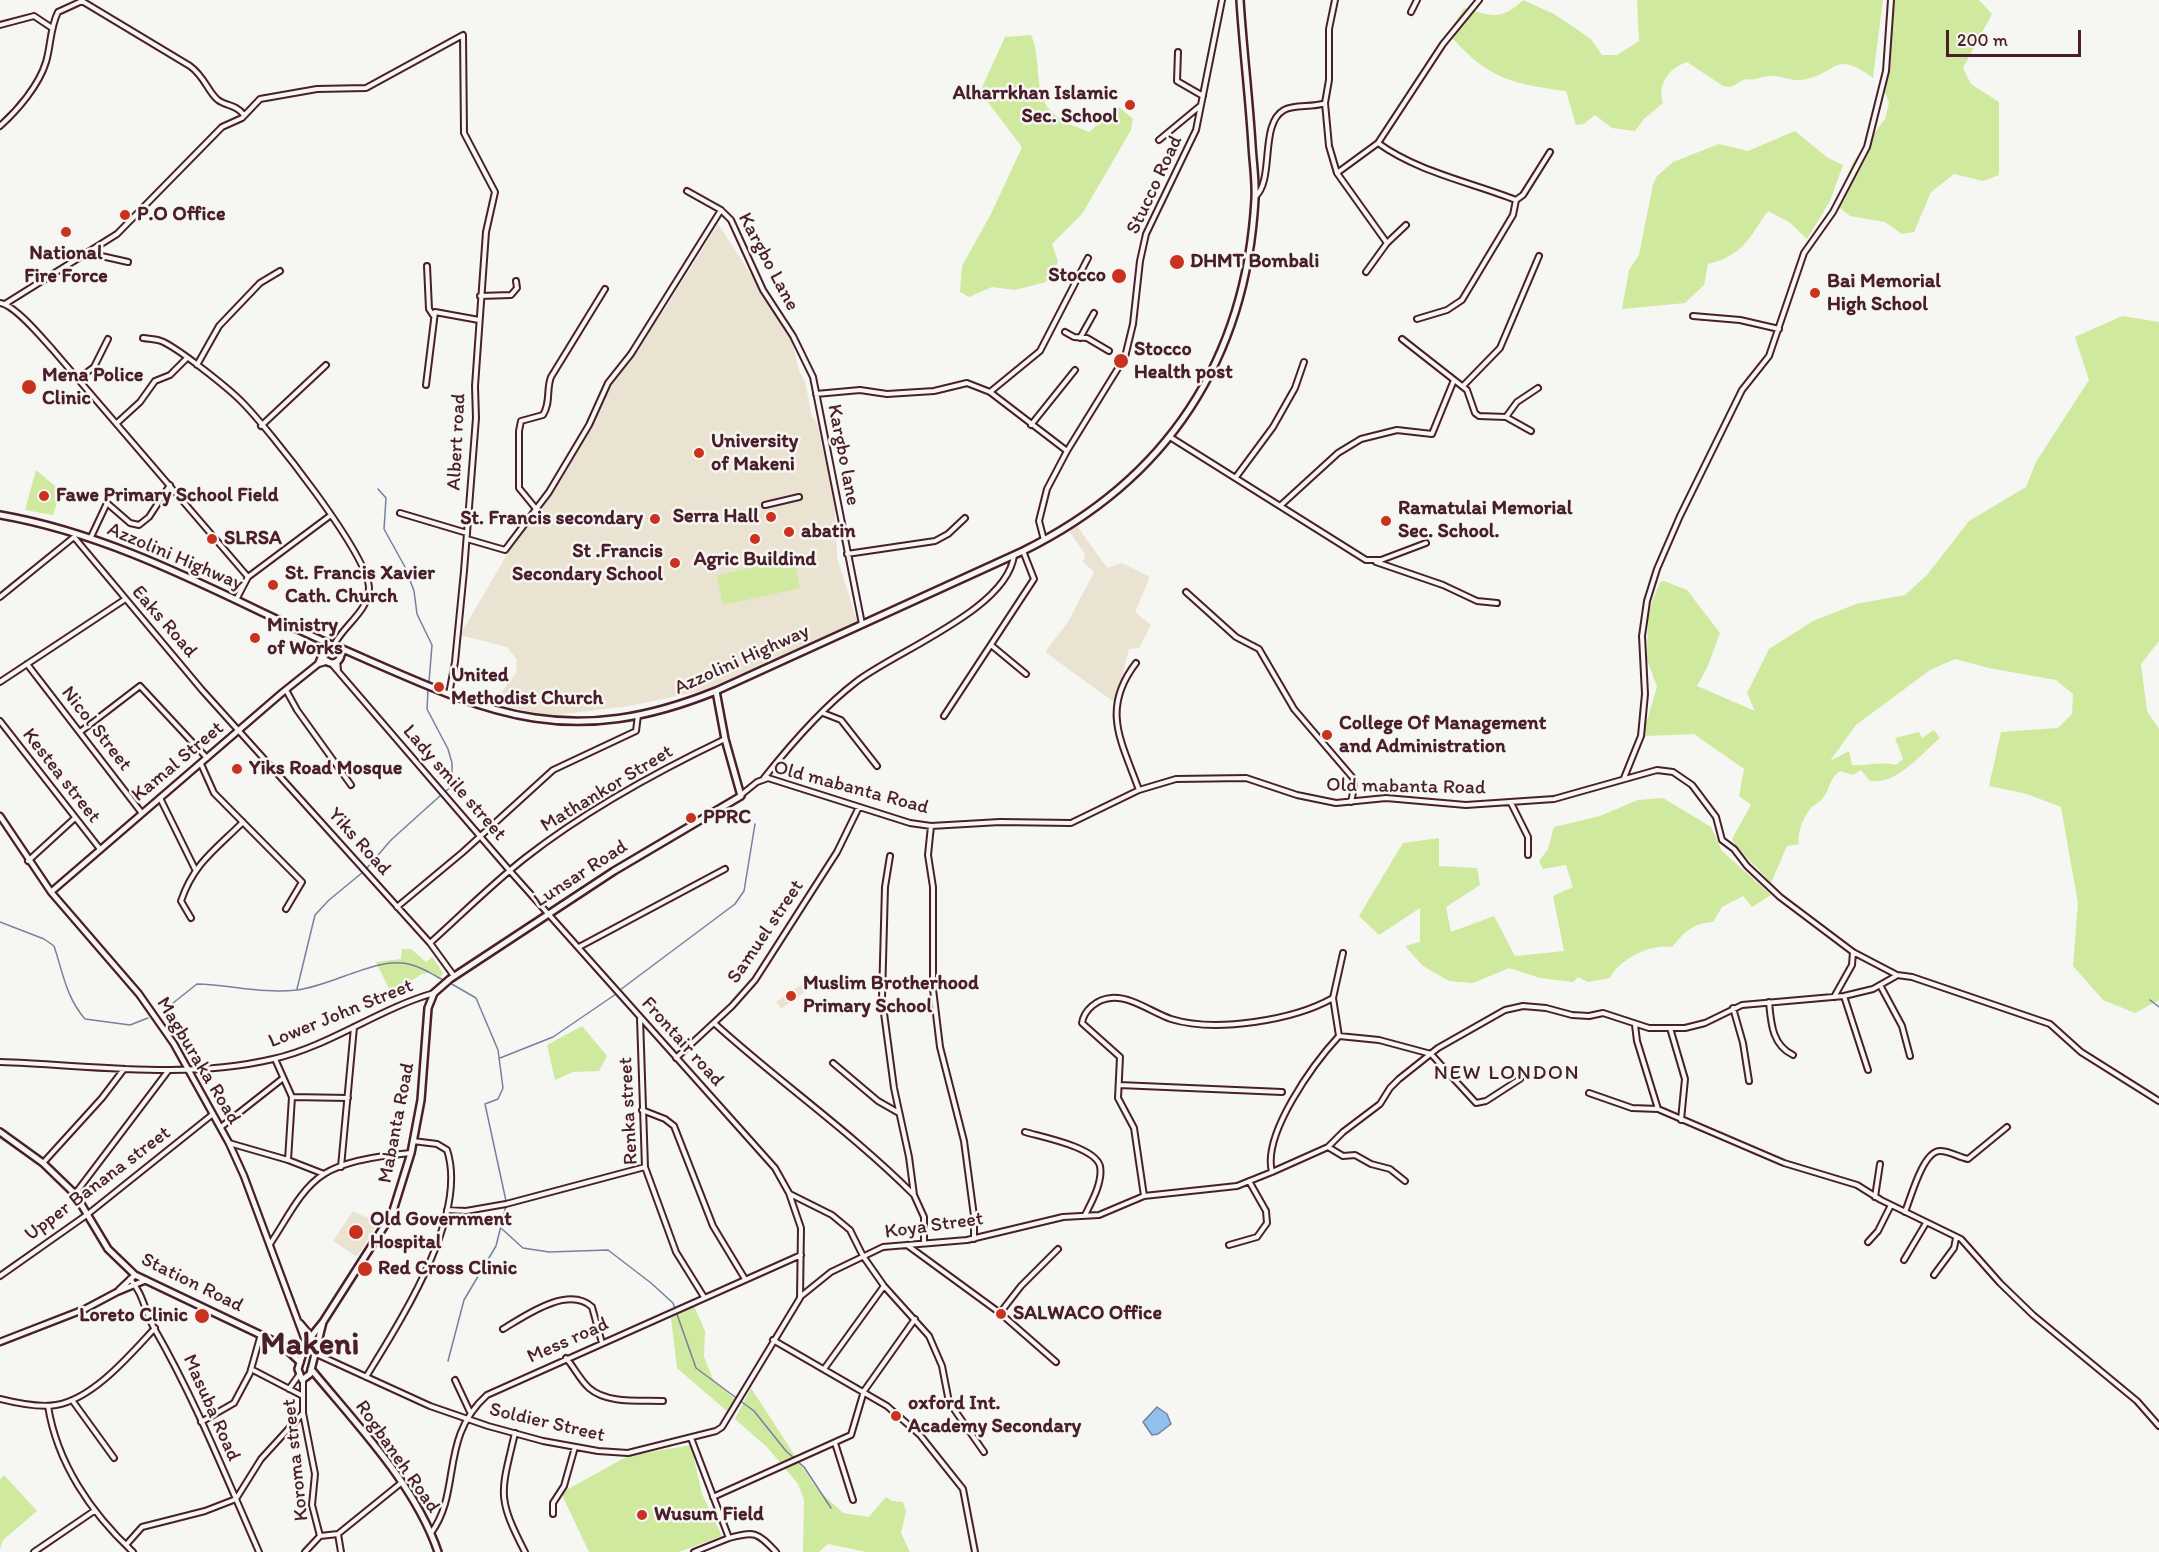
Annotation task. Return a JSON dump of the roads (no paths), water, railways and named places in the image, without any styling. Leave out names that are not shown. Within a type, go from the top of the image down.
[{"type":"main road","name":"Azzolini Highway","points":[[0,515],[91,537],[352,653],[448,694],[502,713],[549,721],[596,722],[685,704],[1044,540],[1085,517],[1119,491],[1170,437],[1208,376],[1232,323],[1246,273],[1255,197],[1240,0]]},
{"type":"main road","points":[[317,638],[324,651],[334,660]]},
{"type":"main road","points":[[324,651],[334,645]]},
{"type":"main road","points":[[334,645],[334,660]]},
{"type":"main road","points":[[334,660],[352,653]]},
{"type":"main road","points":[[716,691],[725,739],[741,796]]},
{"type":"main road","name":"Lunsar Road","points":[[434,993],[452,978],[548,913],[645,852],[741,796]]},
{"type":"main road","name":"Mabanta Road","points":[[323,1322],[392,1214],[411,1153],[421,1100],[428,1008],[434,993]]},
{"type":"main road","name":"Station Road","points":[[0,1132],[43,1163],[75,1194],[108,1249],[133,1277],[261,1334],[284,1346],[300,1362]]},
{"type":"main road","points":[[303,1378],[300,1362],[305,1346],[323,1322]]},
{"type":"main road","points":[[303,1378],[311,1369],[323,1322]]},
{"type":"main road","name":"Station Road","points":[[284,1346],[305,1346]]},
{"type":"main road","name":"Rogbaneh Road","points":[[311,1369],[353,1416],[401,1483],[431,1533],[438,1552]]},
{"type":"main road","points":[[303,1378],[324,1384]]},
{"type":"street","name":"Stucco Road","points":[[1044,540],[1040,530],[1042,501],[1067,451],[1125,357],[1133,324],[1140,261],[1146,234],[1190,147],[1201,106],[1222,0]]},
{"type":"street","points":[[1335,0],[1329,29],[1329,80],[1325,103],[1329,146],[1337,173],[1387,243]]},
{"type":"street","points":[[1410,12],[1417,0]]},
{"type":"street","points":[[1337,173],[1378,143],[1443,44],[1479,0]]},
{"type":"street","points":[[1623,779],[1642,727],[1646,694],[1642,636],[1647,601],[1657,569],[1680,516],[1742,390],[1767,360],[1804,253],[1833,212],[1867,147],[1886,71],[1891,0]]},
{"type":"street","points":[[0,126],[23,100],[44,67],[52,28],[62,9],[82,1],[190,66],[205,79],[217,99],[237,107],[243,114],[237,122],[222,127],[117,234],[2,304],[26,322],[78,379],[248,577]]},
{"type":"street","points":[[0,25],[34,16],[52,28]]},
{"type":"street","name":"Albert road","points":[[243,114],[260,99],[317,89],[366,88],[463,34],[464,134],[495,192],[486,232],[480,297],[475,386],[476,418],[467,533],[455,662],[448,694]]},
{"type":"street","points":[[1178,52],[1177,81],[1203,96]]},
{"type":"street","points":[[1255,197],[1263,186],[1272,129],[1278,115],[1292,108],[1325,103]]},
{"type":"street","points":[[1159,140],[1201,106]]},
{"type":"street","points":[[1378,143],[1414,165],[1432,169],[1516,200]]},
{"type":"street","points":[[1516,200],[1524,195],[1550,152]]},
{"type":"street","name":"Kargbo Lane","points":[[687,191],[721,210],[734,225],[763,290],[793,336],[805,363]]},
{"type":"street","points":[[1417,319],[1447,310],[1462,300],[1510,221],[1516,200]]},
{"type":"street","points":[[466,539],[505,550],[537,510],[589,425],[608,383],[631,354],[721,210]]},
{"type":"street","points":[[1366,273],[1387,243],[1406,225]]},
{"type":"street","points":[[81,255],[97,255],[128,262]]},
{"type":"street","points":[[1463,386],[1500,348],[1539,256]]},
{"type":"street","points":[[990,392],[1040,351],[1088,258]]},
{"type":"street","points":[[426,385],[433,315],[429,309],[427,266]]},
{"type":"street","points":[[197,366],[219,326],[260,283],[280,272]]},
{"type":"street","points":[[480,297],[511,296],[517,288],[516,281]]},
{"type":"street","points":[[537,510],[519,488],[521,421],[543,415],[549,403],[547,392],[551,377],[605,290]]},
{"type":"street","points":[[433,315],[438,312],[479,320]]},
{"type":"street","points":[[1079,338],[1094,313]]},
{"type":"street","points":[[1693,316],[1740,320],[1779,329]]},
{"type":"street","points":[[1065,332],[1079,338],[1088,338],[1109,351]]},
{"type":"street","points":[[143,338],[172,347],[242,402],[331,515],[358,555],[367,575],[369,589],[364,606],[334,645]]},
{"type":"street","points":[[78,379],[93,367],[108,339]]},
{"type":"street","points":[[1402,339],[1463,386],[1470,395],[1475,412],[1479,416],[1506,417],[1531,431]]},
{"type":"street","points":[[117,423],[140,402],[155,381],[170,375],[186,359]]},
{"type":"street","points":[[1236,477],[1273,427],[1299,380],[1304,362]]},
{"type":"street","name":"Kargbo lane","points":[[805,363],[813,377],[862,624]]},
{"type":"street","points":[[261,426],[326,365]]},
{"type":"street","points":[[1032,425],[1053,394],[1075,370]]},
{"type":"street","points":[[1280,506],[1338,453],[1361,439],[1397,430],[1432,434],[1454,380]]},
{"type":"street","points":[[816,394],[860,390],[887,394],[934,391],[967,383],[990,392],[1067,451]]},
{"type":"street","points":[[1506,417],[1517,402],[1538,388]]},
{"type":"street","points":[[1170,437],[1236,477],[1343,548],[1366,560],[1430,580],[1477,601],[1497,603]]},
{"type":"street","points":[[91,537],[107,503],[130,523],[139,525],[149,517],[170,485]]},
{"type":"street","points":[[765,505],[799,497]]},
{"type":"street","points":[[400,513],[467,533]]},
{"type":"street","points":[[237,600],[248,577],[331,515]]},
{"type":"street","points":[[847,554],[935,541],[948,534],[965,518]]},
{"type":"street","points":[[0,597],[79,533]]},
{"type":"street","name":"Eaks Road","points":[[74,537],[124,600],[239,730]]},
{"type":"street","points":[[1376,562],[1425,543]]},
{"type":"street","points":[[944,716],[1034,579],[1023,551]]},
{"type":"street","points":[[763,778],[839,695],[877,666],[934,636],[968,613],[1007,576],[1014,555]]},
{"type":"street","points":[[1186,592],[1236,637],[1255,646],[1265,657],[1282,693],[1353,778],[1354,788],[1351,802]]},
{"type":"street","points":[[0,682],[124,600]]},
{"type":"street","points":[[991,645],[1026,674]]},
{"type":"street","points":[[318,664],[324,651]]},
{"type":"street","name":"Kamal Street","points":[[51,892],[141,812],[201,764],[286,690],[318,664],[334,660]]},
{"type":"street","name":"Lady smile street","points":[[334,660],[338,671],[548,913]]},
{"type":"street","points":[[1136,663],[1115,707],[1119,735],[1139,790]]},
{"type":"street","name":"Nicol Street","points":[[27,664],[141,812]]},
{"type":"street","points":[[80,732],[140,686],[207,758]]},
{"type":"street","points":[[286,690],[297,710],[351,785]]},
{"type":"street","points":[[823,713],[841,720],[877,766]]},
{"type":"street","points":[[397,907],[554,770],[636,731],[638,715]]},
{"type":"street","name":"Kestea street","points":[[0,721],[100,849]]},
{"type":"street","name":"Yiks Road","points":[[239,730],[430,943],[452,978]]},
{"type":"street","name":"Mathankor Street","points":[[510,871],[562,832],[609,802],[725,739]]},
{"type":"street","points":[[201,764],[214,793],[302,882],[286,909]]},
{"type":"street","name":"Old mabanta Road","points":[[741,796],[763,778],[776,780],[898,820],[931,826],[1000,822],[1071,823],[1139,790],[1176,778],[1245,778],[1297,795],[1336,803],[1386,798],[1466,805],[1511,803],[1574,795],[1649,771],[1667,770],[1692,784],[1713,812],[1722,840],[1734,849],[1747,866],[1800,913],[1853,952],[1897,975],[1912,977],[2003,1006],[2033,1020],[2050,1024],[2081,1052],[2159,1101]]},
{"type":"street","points":[[160,797],[195,870]]},
{"type":"street","points":[[1511,803],[1528,837],[1528,855]]},
{"type":"street","name":"Samuel street","points":[[676,1058],[755,980],[837,852],[859,807]]},
{"type":"street","name":"Magburaka Road","points":[[0,816],[28,861],[51,892],[155,1014],[187,1068],[229,1143],[270,1244],[305,1346]]},
{"type":"street","points":[[28,861],[75,818]]},
{"type":"street","points":[[191,918],[181,902],[195,870],[243,822]]},
{"type":"street","points":[[931,826],[928,855],[933,887],[933,989],[940,1047],[964,1141],[974,1216],[974,1239]]},
{"type":"street","points":[[890,856],[885,887],[882,998],[914,1195],[924,1217],[924,1243]]},
{"type":"street","points":[[579,947],[725,869]]},
{"type":"street","points":[[430,943],[510,871]]},
{"type":"street","name":"Frontair road","points":[[548,913],[767,1159],[789,1193]]},
{"type":"street","points":[[1834,997],[1852,965],[1853,952]]},
{"type":"street","points":[[1272,1172],[1271,1151],[1278,1131],[1303,1083],[1339,1036],[1333,998],[1343,953]]},
{"type":"street","name":"Koya Street","points":[[800,1298],[831,1272],[883,1246],[974,1239],[1025,1225],[1110,1212],[1144,1196],[1237,1186],[1272,1172],[1328,1147],[1343,1132],[1380,1104],[1390,1088],[1431,1054],[1491,1016],[1515,1007],[1546,1008],[1572,1015],[1609,1014],[1635,1025],[1670,1028],[1705,1023],[1733,1008],[1769,1002],[1844,996],[1880,985],[1897,975]]},
{"type":"street","points":[[1880,985],[1902,1026],[1910,1056]]},
{"type":"street","name":"Lower John Street","points":[[0,1062],[168,1071],[240,1065],[275,1059],[409,1001],[434,993]]},
{"type":"street","points":[[1844,996],[1868,1070]]},
{"type":"street","points":[[1144,1196],[1134,1128],[1118,1098],[1119,1055],[1082,1023],[1090,1008],[1101,1000],[1113,998],[1125,1000],[1172,1019],[1210,1023],[1271,1019],[1313,1009],[1333,998]]},
{"type":"street","points":[[1769,1002],[1772,1027],[1778,1042],[1782,1050],[1793,1055]]},
{"type":"street","points":[[1733,1008],[1749,1081]]},
{"type":"street","name":"Renka street","points":[[640,1017],[645,1167],[676,1252],[704,1297]]},
{"type":"street","points":[[714,1023],[839,1127],[914,1195]]},
{"type":"street","points":[[1635,1025],[1637,1041],[1658,1109]]},
{"type":"street","points":[[341,1167],[354,1026]]},
{"type":"street","points":[[1670,1028],[1685,1079],[1681,1120]]},
{"type":"street","points":[[1339,1036],[1379,1040],[1431,1054],[1476,1103],[1486,1101],[1520,1079]]},
{"type":"street","points":[[275,1059],[292,1097],[288,1160]]},
{"type":"street","points":[[832,1063],[878,1101],[899,1113]]},
{"type":"street","points":[[43,1163],[102,1098],[124,1068]]},
{"type":"street","points":[[75,1194],[168,1071]]},
{"type":"street","points":[[220,1127],[282,1079]]},
{"type":"street","points":[[1119,1085],[1282,1092]]},
{"type":"street","points":[[1589,1093],[1625,1106],[1658,1109],[1802,1170],[1850,1183],[1961,1239],[2000,1283],[2033,1315],[2137,1401],[2159,1426]]},
{"type":"street","points":[[292,1097],[348,1098]]},
{"type":"street","points":[[642,1110],[674,1126],[713,1226],[745,1280]]},
{"type":"street","name":"Upper Banana street","points":[[0,1276],[88,1214],[213,1114]]},
{"type":"street","points":[[1905,1212],[1918,1178],[1931,1154],[1938,1150],[1968,1159],[2007,1127]]},
{"type":"street","points":[[1025,1132],[1070,1145],[1089,1154],[1097,1161],[1100,1168],[1096,1191],[1085,1215]]},
{"type":"street","points":[[366,1377],[418,1290],[447,1210],[450,1179],[447,1150],[437,1144],[413,1140]]},
{"type":"street","points":[[229,1143],[288,1160],[324,1174]]},
{"type":"street","points":[[1328,1147],[1343,1156],[1355,1155],[1390,1169],[1405,1182]]},
{"type":"street","points":[[270,1244],[303,1195],[324,1174],[387,1155],[411,1153]]},
{"type":"street","points":[[1875,1197],[1880,1164]]},
{"type":"street","points":[[447,1210],[474,1210],[506,1204],[645,1167]]},
{"type":"street","points":[[1229,1245],[1257,1237],[1267,1223],[1266,1211],[1248,1181]]},
{"type":"street","points":[[789,1193],[801,1228],[800,1298]]},
{"type":"street","points":[[789,1193],[842,1222],[850,1230],[863,1256],[884,1286],[915,1319],[937,1350],[949,1402],[984,1452]]},
{"type":"street","points":[[1868,1242],[1878,1231],[1891,1205]]},
{"type":"street","points":[[1904,1260],[1926,1223]]},
{"type":"street","points":[[1934,1275],[1954,1248],[1956,1238]]},
{"type":"street","points":[[907,1245],[1000,1313],[1056,1362]]},
{"type":"street","points":[[1000,1313],[1021,1286],[1058,1249]]},
{"type":"street","name":"Mess road","points":[[431,1533],[440,1516],[465,1419],[487,1395],[801,1255]]},
{"type":"street","points":[[117,1292],[133,1277]]},
{"type":"street","name":"Masuba Road","points":[[133,1277],[154,1328],[174,1362],[259,1552]]},
{"type":"street","points":[[0,1342],[85,1309],[117,1292],[146,1281]]},
{"type":"street","points":[[824,1369],[884,1286]]},
{"type":"street","name":"Soldier Street","points":[[314,1353],[465,1419],[575,1447],[628,1453],[691,1438],[722,1427],[800,1298]]},
{"type":"street","points":[[503,1329],[546,1306],[562,1301],[580,1300],[592,1307],[602,1343]]},
{"type":"street","points":[[713,1497],[851,1435],[864,1391],[915,1319]]},
{"type":"street","name":"Magburaka Road","points":[[298,1321],[316,1343]]},
{"type":"street","points":[[0,1399],[48,1406],[72,1400],[109,1377],[154,1328]]},
{"type":"street","points":[[201,1422],[232,1405],[251,1369],[261,1334]]},
{"type":"street","points":[[773,1340],[864,1391],[904,1420],[963,1489],[975,1552]]},
{"type":"street","points":[[316,1343],[324,1356]]},
{"type":"street","points":[[566,1358],[587,1387],[598,1394],[619,1400],[663,1401]]},
{"type":"street","points":[[251,1369],[303,1396]]},
{"type":"street","points":[[289,1389],[303,1378]]},
{"type":"street","name":"Koroma street","points":[[303,1378],[303,1413],[315,1474],[312,1504],[320,1536]]},
{"type":"street","points":[[455,1380],[470,1412]]},
{"type":"street","points":[[72,1400],[114,1458]]},
{"type":"street","points":[[48,1406],[52,1430],[63,1458],[94,1511],[133,1552]]},
{"type":"street","points":[[126,1545],[142,1527],[189,1516],[236,1499],[261,1459],[303,1413]]},
{"type":"street","points":[[515,1433],[502,1498],[509,1520],[525,1552]]},
{"type":"street","points":[[691,1438],[729,1538]]},
{"type":"street","points":[[835,1443],[853,1500]]},
{"type":"street","points":[[553,1514],[554,1500],[564,1486],[575,1447]]},
{"type":"street","points":[[305,1552],[320,1536],[338,1534],[401,1483]]},
{"type":"street","points":[[34,1552],[94,1511]]},
{"type":"street","points":[[694,1552],[750,1532],[757,1534],[776,1552]]},
{"type":"street","points":[[338,1534],[341,1552]]},
{"type":"water","points":[[1157,1407],[1167,1414],[1171,1424],[1158,1434],[1152,1435],[1143,1422]]},
{"type":"waterway","points":[[378,489],[386,498],[384,529],[405,567],[414,591],[417,614],[432,645],[429,682]]},
{"type":"waterway","points":[[428,690],[427,709],[448,749],[452,763],[452,786],[446,791]]},
{"type":"waterway","points":[[366,869],[391,840],[441,795]]},
{"type":"waterway","points":[[620,990],[735,904],[744,891],[755,824]]},
{"type":"waterway","points":[[297,989],[315,915],[329,900],[363,872]]},
{"type":"waterway","points":[[0,922],[44,939],[54,946],[69,993],[85,1019],[130,1025],[148,1018]]},
{"type":"waterway","points":[[163,1011],[197,984],[272,991],[297,990],[326,983],[371,967],[399,963],[425,970],[445,981]]},
{"type":"waterway","points":[[450,983],[476,998],[498,1050],[503,1088],[498,1099],[485,1104],[506,1201]]},
{"type":"waterway","points":[[500,1058],[553,1037],[616,994]]},
{"type":"waterway","points":[[2150,1000],[2159,1007]]},
{"type":"waterway","points":[[448,1361],[464,1300],[496,1246],[506,1206]]},
{"type":"waterway","points":[[502,1229],[523,1248],[549,1252],[608,1250],[651,1283],[673,1303],[696,1368],[754,1411],[786,1451],[804,1467],[831,1508]]},
{"type":"place","name":"Alharrkhan Islamic Sec. School","points":[[1130,105]]},
{"type":"place","name":"P.O Office","points":[[125,215]]},
{"type":"place","name":"National Fire Force","points":[[66,232]]},
{"type":"place","name":"DHMT Bombali","points":[[1177,262]]},
{"type":"place","name":"Stocco","points":[[1119,276]]},
{"type":"place","name":"Bai Memorial High School","points":[[1815,293]]},
{"type":"place","name":"Stocco Health post","points":[[1121,361]]},
{"type":"place","name":"Mena Police Clinic","points":[[29,387]]},
{"type":"place","name":"University of Makeni","points":[[699,453]]},
{"type":"place","name":"Fawe Primary School Field","points":[[44,496]]},
{"type":"place","name":"Serra Hall","points":[[771,517]]},
{"type":"place","name":"St. Francis secondary","points":[[655,519]]},
{"type":"place","name":"Ramatulai Memorial Sec. School.","points":[[1386,521]]},
{"type":"place","name":"abatin","points":[[789,532]]},
{"type":"place","name":"SLRSA","points":[[212,539]]},
{"type":"place","name":"Agric Buildind","points":[[755,539]]},
{"type":"place","name":"St .Francis Secondary School","points":[[675,563]]},
{"type":"place","name":"St. Francis Xavier Cath. Church","points":[[273,585]]},
{"type":"place","name":"Ministry of Works","points":[[255,638]]},
{"type":"place","name":"United Methodist Church","points":[[439,687]]},
{"type":"place","name":"College Of Management and Administration","points":[[1327,735]]},
{"type":"place","name":"Yiks Road Mosque","points":[[237,769]]},
{"type":"place","name":"PPRC","points":[[691,818]]},
{"type":"place","name":"Muslim Brotherhood Primary School","points":[[791,996]]},
{"type":"place","name":"Old Government Hospital","points":[[356,1232]]},
{"type":"place","name":"Red Cross Clinic","points":[[365,1269]]},
{"type":"place","name":"SALWACO Office","points":[[1001,1314]]},
{"type":"place","name":"Loreto Clinic","points":[[202,1316]]},
{"type":"place","name":"oxford Int. Academy Secondary","points":[[896,1416]]},
{"type":"place","name":"Wusum Field","points":[[642,1515]]},
{"type":"district","name":"NEW LONDON","points":[[1507,1074]]},
{"type":"district","name":"Makeni","points":[[310,1346]]}]
